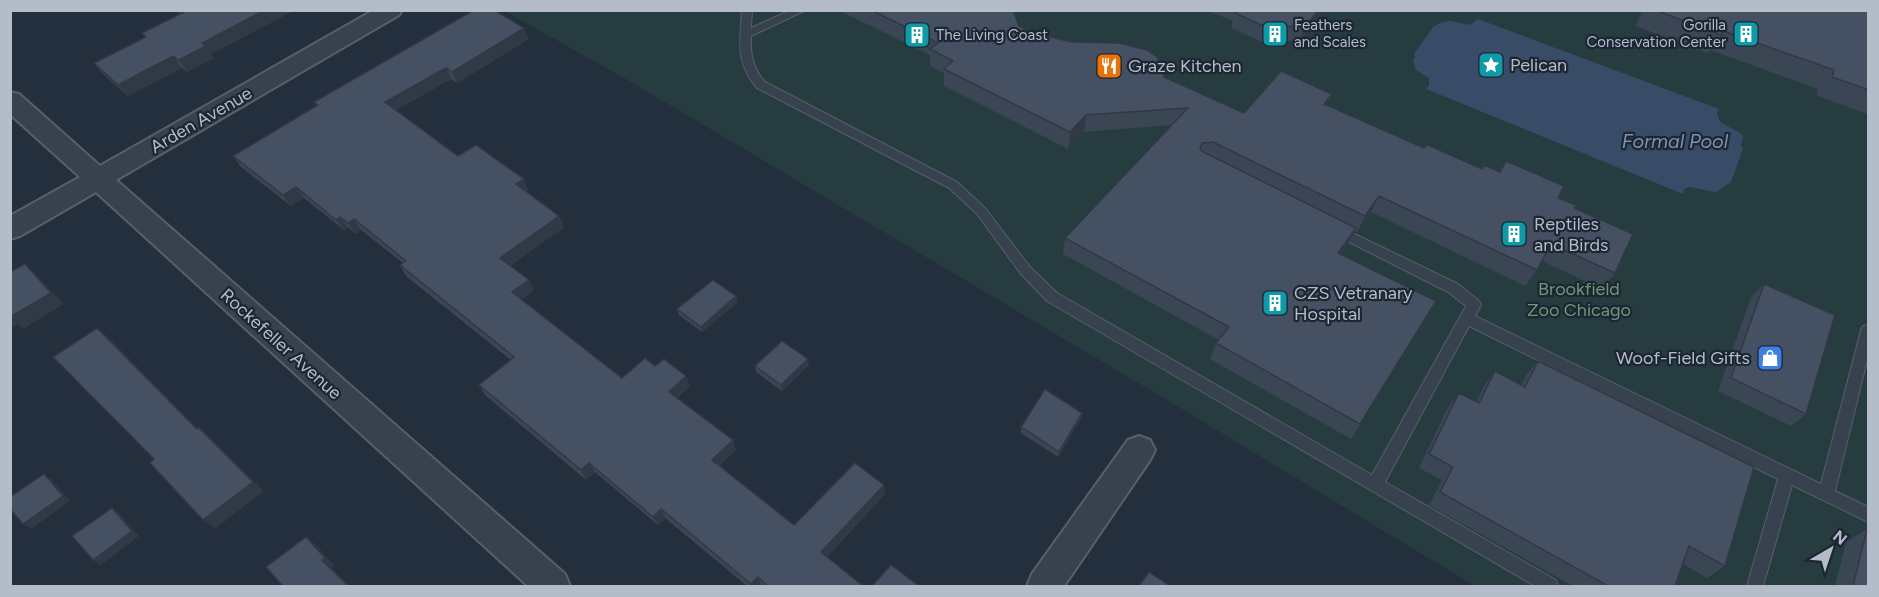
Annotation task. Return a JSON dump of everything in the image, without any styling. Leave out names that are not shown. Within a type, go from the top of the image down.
[{"type":"street","name":"Arden Avenue","points":[[10,229],[391,10]]},
{"type":"street","name":"Rockefeller Avenue","points":[[10,100],[553,586]]},
{"type":"street","points":[[1044,586],[1139,450]]},
{"type":"lane","points":[[747,10],[745,62],[750,74],[762,85],[953,185],[985,213],[1026,272],[1052,297],[1550,586]]},
{"type":"lane","points":[[747,34],[801,10]]},
{"type":"lane","points":[[1328,226],[1453,288],[1474,305],[1375,485]]},
{"type":"lane","points":[[1468,319],[1869,515]]},
{"type":"lane","points":[[1827,495],[1869,330]]},
{"type":"lane","points":[[1755,586],[1788,475]]},
{"type":"green space","name":"Brookfield Zoo Chicago","points":[[505,11],[1868,11],[1868,586],[1475,586],[631,82]]},
{"type":"water","name":"Formal Pool","points":[[1478,19],[1719,109],[1717,113],[1720,122],[1743,137],[1741,145],[1743,149],[1731,182],[1716,192],[1689,187],[1684,189],[1683,194],[1426,89],[1429,85],[1429,78],[1416,70],[1413,61],[1414,54],[1433,27],[1450,21],[1470,25]]},
{"type":"building","points":[[182,10],[265,10],[202,43],[206,46],[179,60],[173,56],[118,85],[94,63],[146,37],[142,33],[184,12]]},
{"type":"building","points":[[474,10],[494,10],[524,28],[452,72],[446,68],[385,102],[458,156],[476,145],[524,179],[516,184],[559,216],[500,258],[529,280],[512,292],[622,378],[645,358],[655,366],[664,359],[686,376],[669,392],[733,440],[712,460],[794,525],[855,463],[884,485],[821,552],[863,586],[768,586],[758,577],[751,584],[661,509],[653,517],[589,463],[581,470],[479,385],[514,357],[400,265],[406,261],[354,219],[348,223],[340,217],[336,220],[296,187],[283,195],[233,156],[318,105],[314,102]]},
{"type":"building","points":[[871,10],[1013,10],[1019,26],[1033,33],[1072,42],[1119,43],[1147,50],[1157,57],[1163,67],[1164,77],[1244,113],[1281,71],[1332,94],[1324,104],[1424,148],[1426,144],[1482,169],[1484,165],[1500,172],[1506,161],[1564,186],[1558,198],[1576,205],[1574,208],[1633,234],[1615,273],[1551,244],[1537,270],[1379,196],[1365,216],[1213,142],[1202,143],[1200,149],[1203,152],[1356,228],[1338,253],[1436,301],[1360,424],[1216,343],[1229,327],[1065,238],[1188,108],[1086,115],[1070,132],[944,69],[953,61],[930,49],[938,43]]},
{"type":"building","points":[[1238,10],[1319,10],[1306,25],[1268,28],[1235,13]]},
{"type":"building","name":"Gorilla Conservation Center","points":[[1655,10],[1869,10],[1869,90],[1832,77],[1834,70],[1723,31],[1721,35]]},
{"type":"building","points":[[25,264],[51,293],[10,317],[10,272]]},
{"type":"building","points":[[713,280],[736,296],[701,327],[677,309]]},
{"type":"building","name":"Woof-Field Gifts","points":[[1764,284],[1835,315],[1806,414],[1731,378]]},
{"type":"building","points":[[97,328],[253,482],[203,520],[150,463],[154,459],[53,357]]},
{"type":"building","points":[[782,341],[808,359],[781,385],[755,366]]},
{"type":"building","points":[[1538,361],[1754,467],[1725,566],[1689,546],[1675,586],[1608,586],[1440,492],[1453,467],[1429,454],[1459,393],[1479,403],[1495,371],[1525,387]]},
{"type":"building","points":[[1045,389],[1082,413],[1059,452],[1021,427]]},
{"type":"building","points":[[44,474],[63,496],[23,524],[10,509],[10,497]]},
{"type":"building","points":[[112,508],[132,531],[93,560],[72,536]]},
{"type":"building","points":[[1867,529],[1869,530],[1869,586],[1853,586]]},
{"type":"building","points":[[306,537],[325,558],[322,560],[348,586],[283,586],[266,567]]},
{"type":"building","points":[[891,565],[919,586],[872,586]]},
{"type":"building","points":[[1149,572],[1170,586],[1139,586]]},
{"type":"place","name":"Feathers and Scales","points":[[1275,34]]},
{"type":"place","name":"Gorilla Conservation Center","points":[[1746,34]]},
{"type":"place","name":"The Living Coast","points":[[917,35]]},
{"type":"place","name":"Pelican","points":[[1491,65]]},
{"type":"place","name":"Graze Kitchen","points":[[1109,66]]},
{"type":"place","name":"Reptiles and Birds","points":[[1514,234]]},
{"type":"place","name":"CZS Vetranary Hospital","points":[[1275,303]]},
{"type":"place","name":"Woof-Field Gifts","points":[[1770,358]]}]
